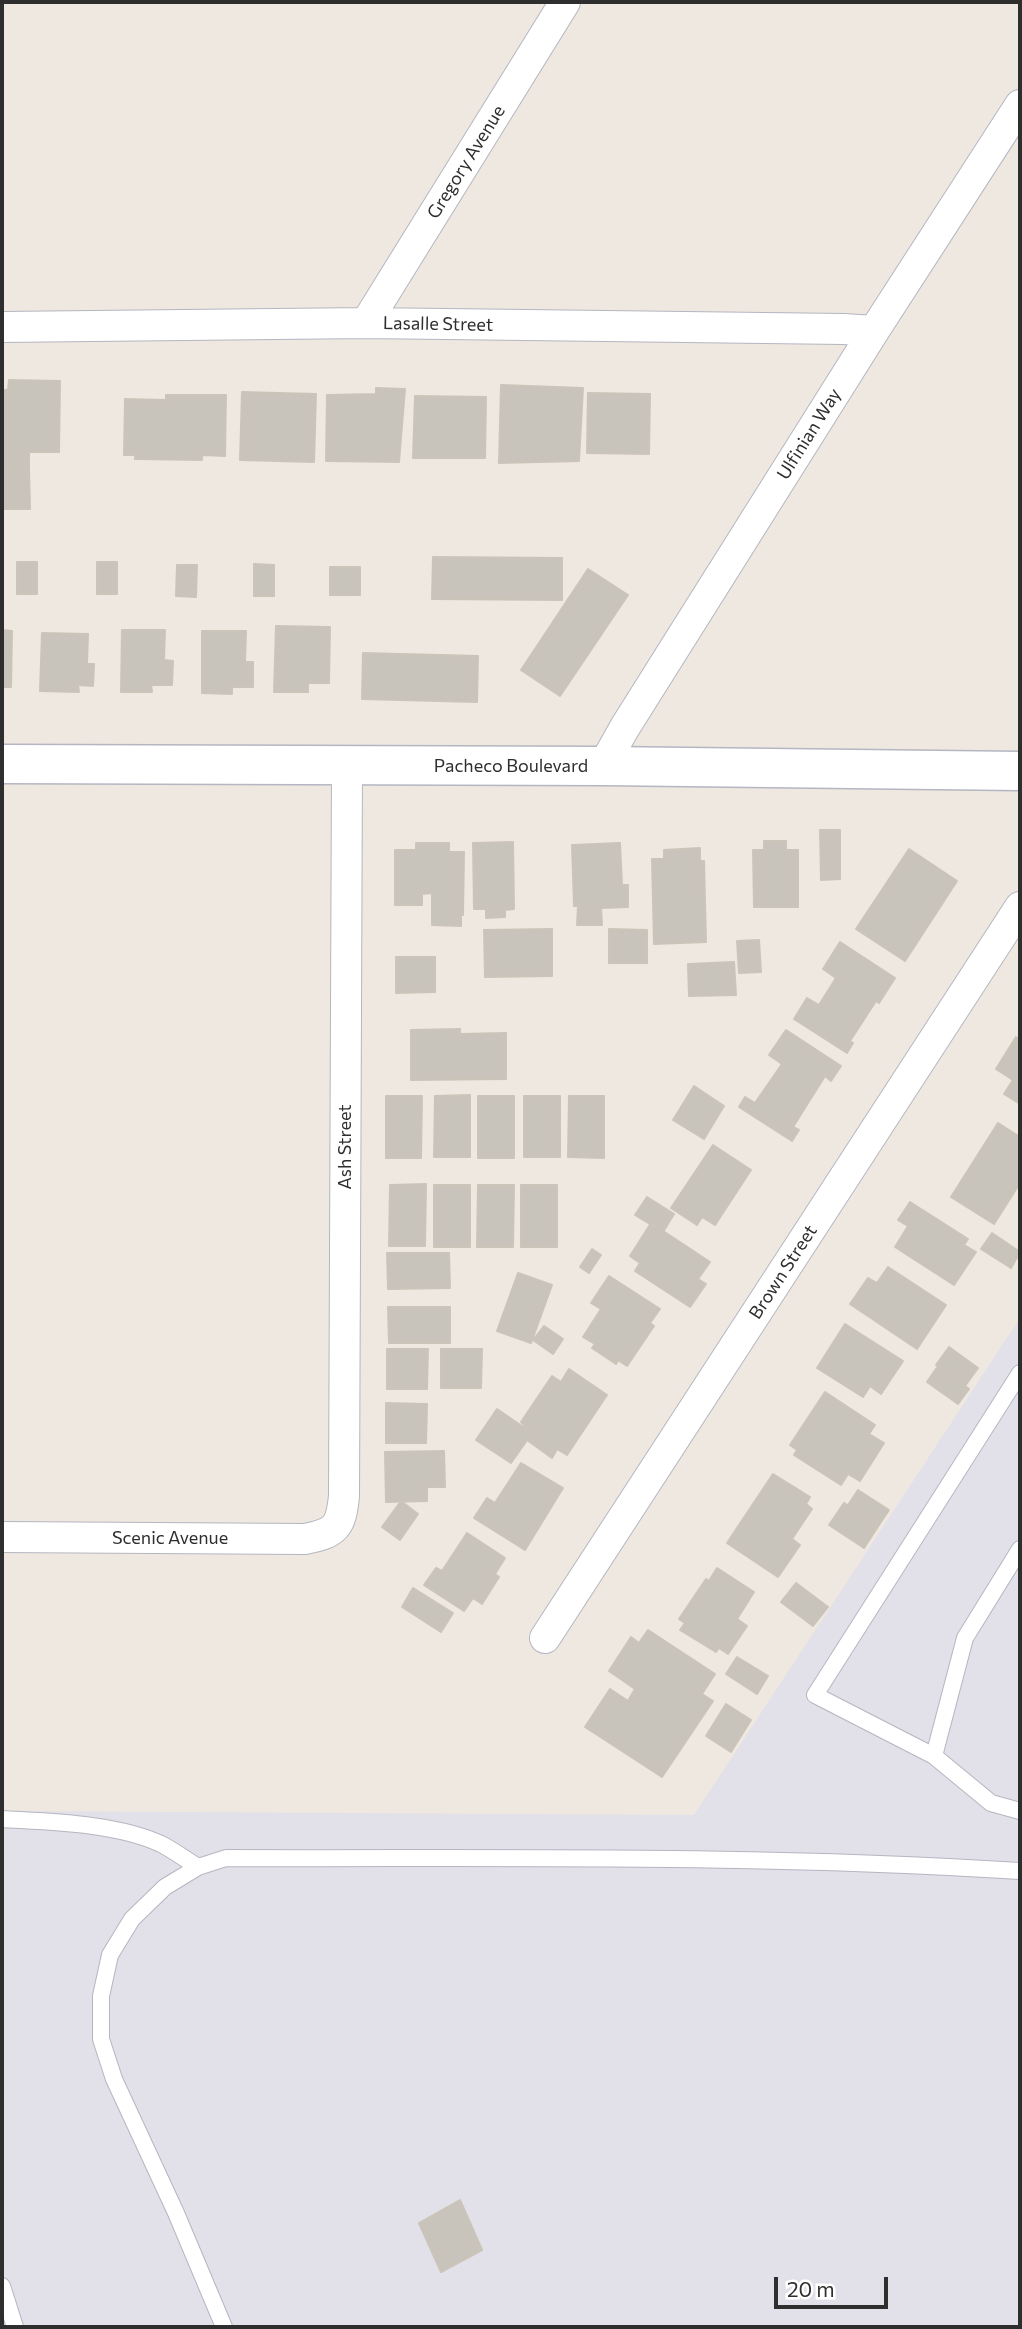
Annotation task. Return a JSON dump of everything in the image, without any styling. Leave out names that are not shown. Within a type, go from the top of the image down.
[{"type":"main road","name":"Pacheco Boulevard","points":[[2,764],[603,766],[1020,771]]},
{"type":"street","name":"Gregory Avenue","points":[[366,323],[565,2]]},
{"type":"street","name":"Ulfinian Way","points":[[603,766],[874,331],[1011,142],[1020,105]]},
{"type":"street","name":"Lasalle Street","points":[[2,327],[366,323],[874,331]]},
{"type":"street","name":"Ash Street","points":[[336,1528],[342,1516],[344,1496],[347,765]]},
{"type":"street","name":"Brown Street","points":[[545,1638],[1020,907]]},
{"type":"street","name":"Scenic Avenue","points":[[2,1537],[305,1539],[323,1535],[336,1528]]},
{"type":"lane","points":[[1020,1373],[815,1695],[934,1756],[991,1803],[1020,1811]]},
{"type":"lane","points":[[934,1756],[965,1639],[1020,1549]]},
{"type":"lane","points":[[2,1819],[70,1823],[135,1835],[161,1844],[198,1867]]},
{"type":"lane","points":[[224,2327],[176,2213],[114,2079],[101,2039],[101,1996],[110,1955],[132,1919],[165,1887],[198,1867],[226,1858],[408,1858],[840,1861],[1020,1871]]},
{"type":"lane","points":[[2,2286],[15,2327]]},
{"type":"shaded area","points":[[1020,1318],[1020,2327],[2,2327],[2,1811],[694,1815]]},
{"type":"building","points":[[9,380],[60,381],[59,452],[29,452],[29,469],[2,468],[2,390],[8,390]]},
{"type":"building","points":[[501,385],[583,388],[579,461],[499,463]]},
{"type":"building","points":[[376,388],[405,389],[399,462],[326,461],[327,395],[376,394]]},
{"type":"building","points":[[242,392],[316,394],[314,462],[240,460]]},
{"type":"building","points":[[588,393],[650,394],[649,454],[587,453]]},
{"type":"building","points":[[166,395],[226,395],[225,456],[202,455],[202,460],[135,459],[135,455],[124,455],[125,399],[166,400]]},
{"type":"building","points":[[415,396],[486,397],[485,458],[413,458]]},
{"type":"building","points":[[2,468],[29,469],[30,509],[2,509]]},
{"type":"building","points":[[433,557],[562,558],[562,600],[432,599]]},
{"type":"building","points":[[17,562],[37,562],[37,594],[17,594]]},
{"type":"building","points":[[97,562],[117,562],[117,594],[97,594]]},
{"type":"building","points":[[254,564],[274,565],[274,596],[254,596]]},
{"type":"building","points":[[177,565],[197,565],[196,597],[176,596]]},
{"type":"building","points":[[330,567],[360,567],[360,595],[330,595]]},
{"type":"building","points":[[588,569],[628,595],[560,696],[521,670]]},
{"type":"building","points":[[276,626],[330,627],[329,683],[308,683],[308,692],[274,692]]},
{"type":"building","points":[[2,630],[12,631],[11,687],[2,687]]},
{"type":"building","points":[[122,630],[165,630],[164,660],[173,661],[172,685],[151,685],[152,692],[121,692]]},
{"type":"building","points":[[202,631],[246,631],[245,662],[253,662],[253,687],[232,687],[232,694],[202,693]]},
{"type":"building","points":[[42,633],[88,634],[87,664],[94,664],[93,686],[78,685],[79,692],[40,691]]},
{"type":"building","points":[[363,653],[478,656],[477,702],[362,699]]},
{"type":"building","points":[[820,830],[840,830],[840,879],[821,880]]},
{"type":"building","points":[[764,841],[786,841],[786,850],[798,850],[798,907],[754,907],[753,850],[764,850]]},
{"type":"building","points":[[513,842],[514,909],[505,910],[505,917],[486,918],[486,909],[474,909],[473,843]]},
{"type":"building","points":[[416,843],[449,843],[449,852],[464,852],[461,926],[432,925],[432,893],[422,894],[422,905],[395,905],[395,850],[416,850]]},
{"type":"building","points":[[620,843],[622,885],[628,885],[628,907],[601,908],[602,925],[577,925],[578,906],[574,906],[572,845]]},
{"type":"building","points":[[700,848],[700,861],[704,861],[706,942],[654,944],[652,859],[664,859],[664,850]]},
{"type":"building","points":[[909,849],[957,881],[905,961],[856,929]]},
{"type":"building","points":[[552,929],[552,976],[485,977],[484,930]]},
{"type":"building","points":[[609,929],[647,930],[647,963],[609,963]]},
{"type":"building","points":[[759,940],[761,972],[739,973],[737,941]]},
{"type":"building","points":[[840,942],[895,978],[850,1041],[853,1043],[847,1053],[794,1019],[807,998],[819,1005],[836,978],[823,969]]},
{"type":"building","points":[[396,957],[435,957],[435,992],[396,993]]},
{"type":"building","points":[[734,962],[736,995],[689,996],[688,964]]},
{"type":"building","points":[[460,1029],[460,1034],[506,1033],[506,1079],[411,1080],[411,1030]]},
{"type":"building","points":[[786,1030],[841,1066],[831,1081],[825,1076],[793,1127],[799,1130],[792,1141],[739,1107],[745,1097],[755,1103],[782,1064],[769,1055]]},
{"type":"building","points":[[1016,1037],[1020,1040],[1020,1104],[1004,1094],[1013,1080],[996,1069]]},
{"type":"building","points":[[694,1086],[724,1106],[704,1139],[673,1120]]},
{"type":"building","points":[[470,1095],[470,1157],[434,1157],[435,1096]]},
{"type":"building","points":[[386,1096],[422,1096],[421,1158],[386,1158]]},
{"type":"building","points":[[478,1096],[514,1096],[514,1158],[478,1158]]},
{"type":"building","points":[[524,1096],[560,1096],[560,1157],[524,1157]]},
{"type":"building","points":[[569,1096],[604,1096],[604,1158],[568,1157]]},
{"type":"building","points":[[998,1123],[1020,1137],[1020,1183],[994,1224],[951,1197]]},
{"type":"building","points":[[713,1145],[751,1170],[715,1225],[702,1217],[697,1225],[671,1208]]},
{"type":"building","points":[[426,1184],[425,1246],[389,1246],[390,1185]]},
{"type":"building","points":[[434,1185],[470,1185],[470,1247],[434,1247]]},
{"type":"building","points":[[478,1185],[514,1185],[513,1247],[477,1247]]},
{"type":"building","points":[[521,1185],[557,1185],[557,1247],[521,1247]]},
{"type":"building","points":[[647,1197],[674,1214],[663,1232],[635,1215]]},
{"type":"building","points":[[910,1202],[968,1239],[964,1245],[976,1252],[954,1285],[895,1247],[908,1226],[898,1220]]},
{"type":"building","points":[[651,1223],[710,1262],[698,1279],[706,1284],[690,1307],[635,1271],[640,1263],[630,1256]]},
{"type":"building","points":[[992,1233],[1020,1252],[1011,1268],[981,1249]]},
{"type":"building","points":[[592,1249],[601,1255],[589,1273],[580,1267]]},
{"type":"building","points":[[387,1253],[449,1253],[450,1288],[388,1289]]},
{"type":"building","points":[[888,1267],[946,1305],[917,1349],[850,1304],[868,1278],[877,1283]]},
{"type":"building","points":[[518,1273],[552,1285],[531,1343],[497,1331]]},
{"type":"building","points":[[609,1276],[660,1309],[650,1323],[654,1326],[627,1366],[618,1360],[616,1364],[592,1348],[595,1344],[583,1337],[601,1309],[591,1303]]},
{"type":"building","points":[[388,1307],[450,1307],[450,1343],[389,1343]]},
{"type":"building","points":[[845,1324],[903,1361],[881,1394],[870,1386],[863,1397],[817,1368]]},
{"type":"building","points":[[544,1326],[563,1339],[553,1354],[533,1340]]},
{"type":"building","points":[[949,1347],[978,1368],[965,1386],[936,1365]]},
{"type":"building","points":[[387,1349],[428,1349],[427,1389],[387,1389]]},
{"type":"building","points":[[441,1349],[482,1349],[481,1388],[441,1388]]},
{"type":"building","points":[[938,1366],[969,1389],[958,1404],[927,1382]]},
{"type":"building","points":[[569,1369],[607,1395],[567,1455],[557,1449],[552,1458],[527,1440],[532,1433],[521,1422],[552,1376],[561,1382]]},
{"type":"building","points":[[825,1392],[875,1425],[869,1434],[884,1443],[860,1481],[848,1474],[841,1485],[794,1455],[797,1450],[790,1445]]},
{"type":"building","points":[[386,1403],[427,1404],[426,1443],[386,1443]]},
{"type":"building","points":[[497,1409],[532,1433],[511,1463],[476,1440]]},
{"type":"building","points":[[444,1451],[445,1487],[427,1487],[427,1501],[386,1502],[385,1452]]},
{"type":"building","points":[[521,1463],[563,1488],[525,1550],[474,1518],[487,1498],[495,1503]]},
{"type":"building","points":[[773,1474],[810,1497],[806,1504],[812,1509],[792,1539],[800,1545],[778,1577],[727,1543]]},
{"type":"building","points":[[858,1490],[889,1510],[879,1525],[848,1505]]},
{"type":"building","points":[[401,1501],[418,1514],[400,1540],[382,1527]]},
{"type":"building","points":[[844,1503],[879,1525],[864,1548],[829,1525]]},
{"type":"building","points":[[467,1533],[505,1558],[495,1574],[499,1577],[482,1604],[473,1598],[464,1611],[424,1585],[436,1568],[442,1571]]},
{"type":"building","points":[[717,1568],[754,1592],[737,1619],[747,1626],[728,1654],[719,1648],[716,1652],[680,1630],[685,1623],[679,1619],[706,1579],[709,1581]]},
{"type":"building","points":[[796,1583],[828,1607],[813,1626],[781,1602]]},
{"type":"building","points":[[413,1588],[453,1613],[441,1632],[402,1607]]},
{"type":"building","points":[[648,1630],[715,1674],[702,1694],[713,1701],[662,1777],[585,1727],[610,1689],[628,1701],[635,1689],[609,1671],[631,1637],[639,1643]]},
{"type":"building","points":[[737,1657],[768,1676],[757,1694],[726,1674]]},
{"type":"building","points":[[726,1704],[751,1720],[731,1752],[706,1736]]},
{"type":"building","points":[[460,2200],[482,2250],[441,2272],[419,2223]]}]
